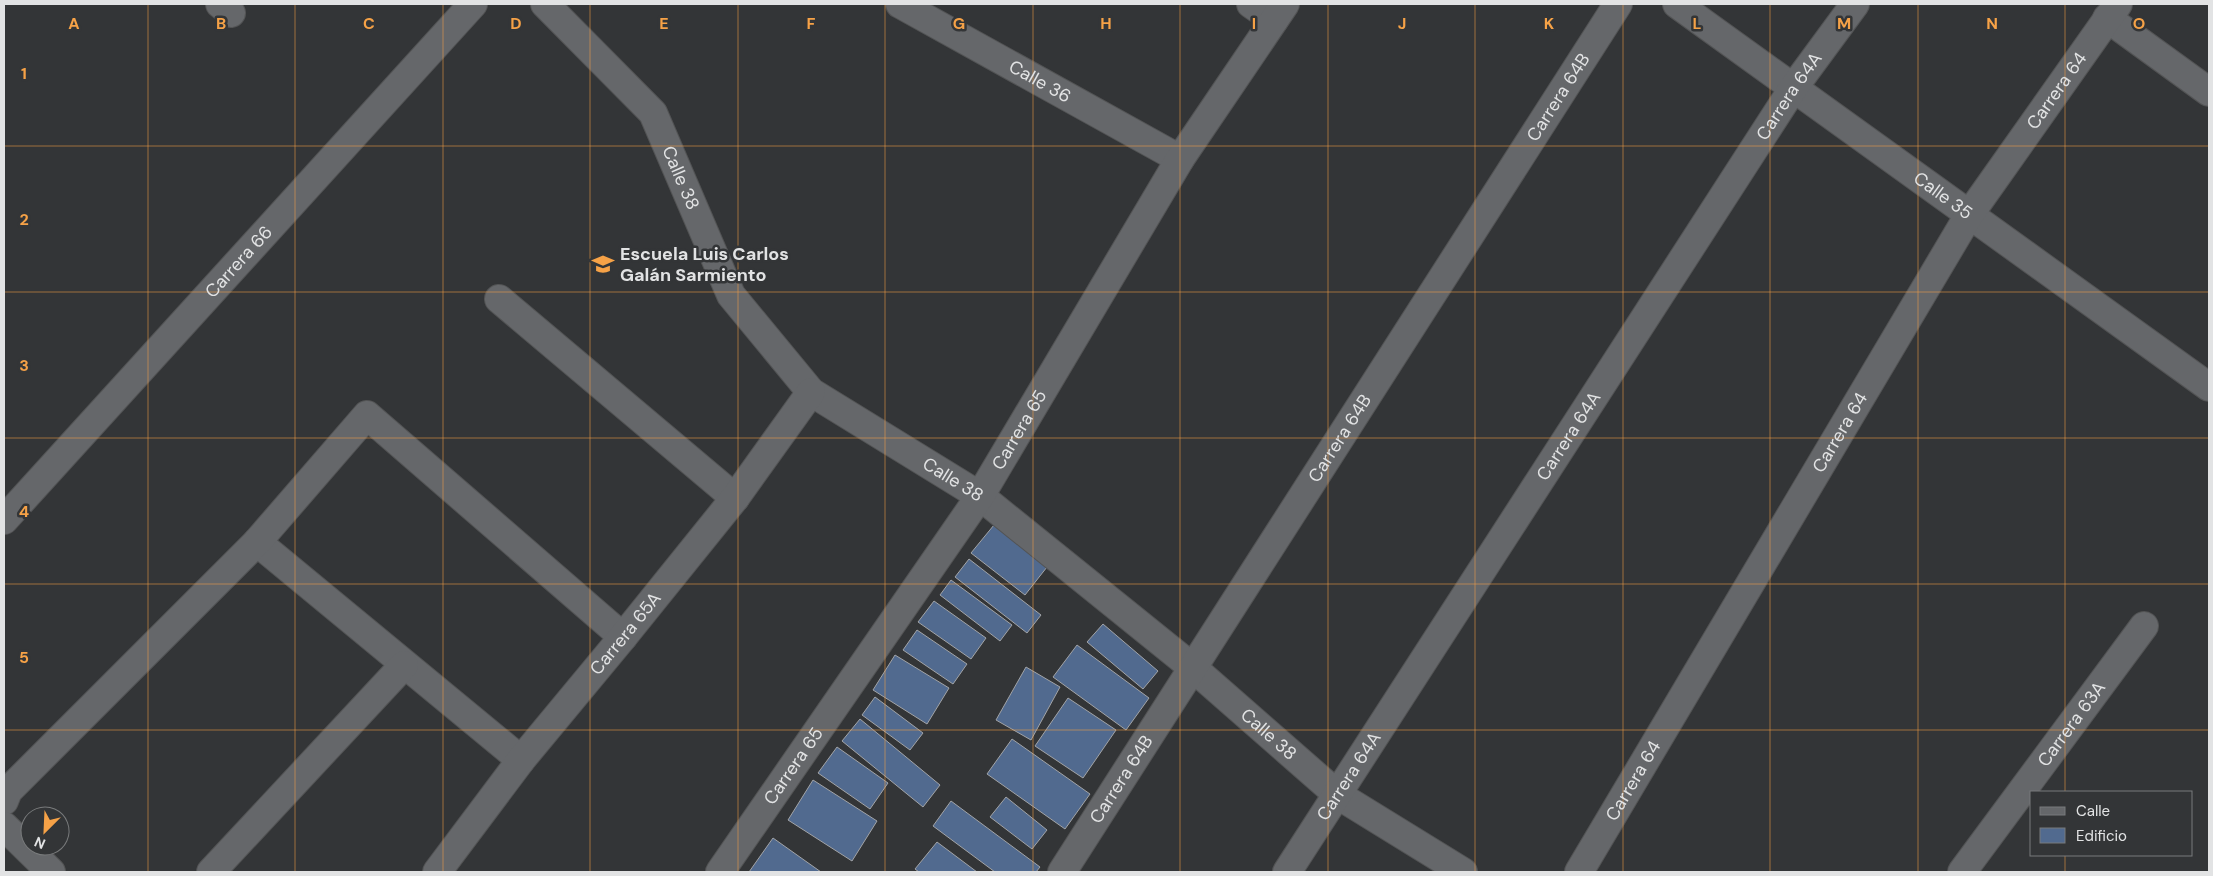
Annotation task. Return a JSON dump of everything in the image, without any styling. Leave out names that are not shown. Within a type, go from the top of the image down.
[{"type":"street","name":"Carrera 66","points":[[4,520],[473,4]]},
{"type":"street","name":"Calle 38","points":[[546,4],[653,113],[731,295],[811,392],[980,496],[1192,667],[1338,795],[1463,872]]},
{"type":"street","name":"Calle 36","points":[[900,4],[1180,159]]},
{"type":"street","points":[[1251,4],[1280,12]]},
{"type":"street","name":"Carrera 64B","points":[[1062,872],[1618,4]]},
{"type":"street","name":"Calle 35","points":[[1677,4],[1794,86],[1969,215],[2209,387]]},
{"type":"street","name":"Carrera 64A","points":[[1287,872],[1794,86],[1855,4]]},
{"type":"street","points":[[2113,11],[2209,92]]},
{"type":"street","name":"Carrera 64","points":[[1579,872],[1969,215],[2113,11]]},
{"type":"street","name":"Carrera 65","points":[[720,872],[980,496],[1180,159],[1280,12]]},
{"type":"street","points":[[499,299],[735,498]]},
{"type":"street","name":"Carrera 65A","points":[[437,872],[521,760],[735,498],[811,392]]},
{"type":"street","points":[[4,801],[8,792],[257,542],[367,415],[623,637]]},
{"type":"street","points":[[257,542],[521,760]]},
{"type":"street","name":"Carrera 63A","points":[[1962,872],[2144,626]]},
{"type":"street","points":[[211,872],[404,665]]},
{"type":"street","points":[[4,826],[51,872]]},
{"type":"building","points":[[994,525],[1047,567],[1025,595],[971,553]]},
{"type":"building","points":[[969,559],[1041,615],[1027,633],[955,577]]},
{"type":"building","points":[[951,580],[1012,625],[1000,641],[940,595]]},
{"type":"building","points":[[934,601],[986,638],[971,659],[918,622]]},
{"type":"building","points":[[1103,624],[1158,671],[1143,689],[1087,642]]},
{"type":"building","points":[[917,630],[967,664],[953,684],[903,650]]},
{"type":"building","points":[[1077,645],[1149,698],[1126,730],[1053,677]]},
{"type":"building","points":[[895,655],[949,688],[927,724],[873,690]]},
{"type":"building","points":[[1026,667],[1060,687],[1031,740],[996,720]]},
{"type":"building","points":[[875,697],[923,733],[910,750],[862,715]]},
{"type":"building","points":[[1068,698],[1116,730],[1083,778],[1035,746]]},
{"type":"building","points":[[860,719],[940,785],[923,807],[842,741]]},
{"type":"building","points":[[1012,739],[1090,794],[1065,829],[987,774]]},
{"type":"building","points":[[837,747],[888,783],[870,809],[818,773]]},
{"type":"building","points":[[813,780],[877,821],[852,861],[788,820]]},
{"type":"building","points":[[1006,797],[1047,830],[1032,849],[990,817]]},
{"type":"building","points":[[951,801],[1040,867],[1036,872],[995,872],[933,826]]},
{"type":"building","points":[[773,838],[821,872],[749,872]]},
{"type":"building","points":[[937,842],[977,872],[919,872],[915,869]]},
{"type":"place","name":"Escuela Luis Carlos Galán Sarmiento","points":[[603,264]]}]
